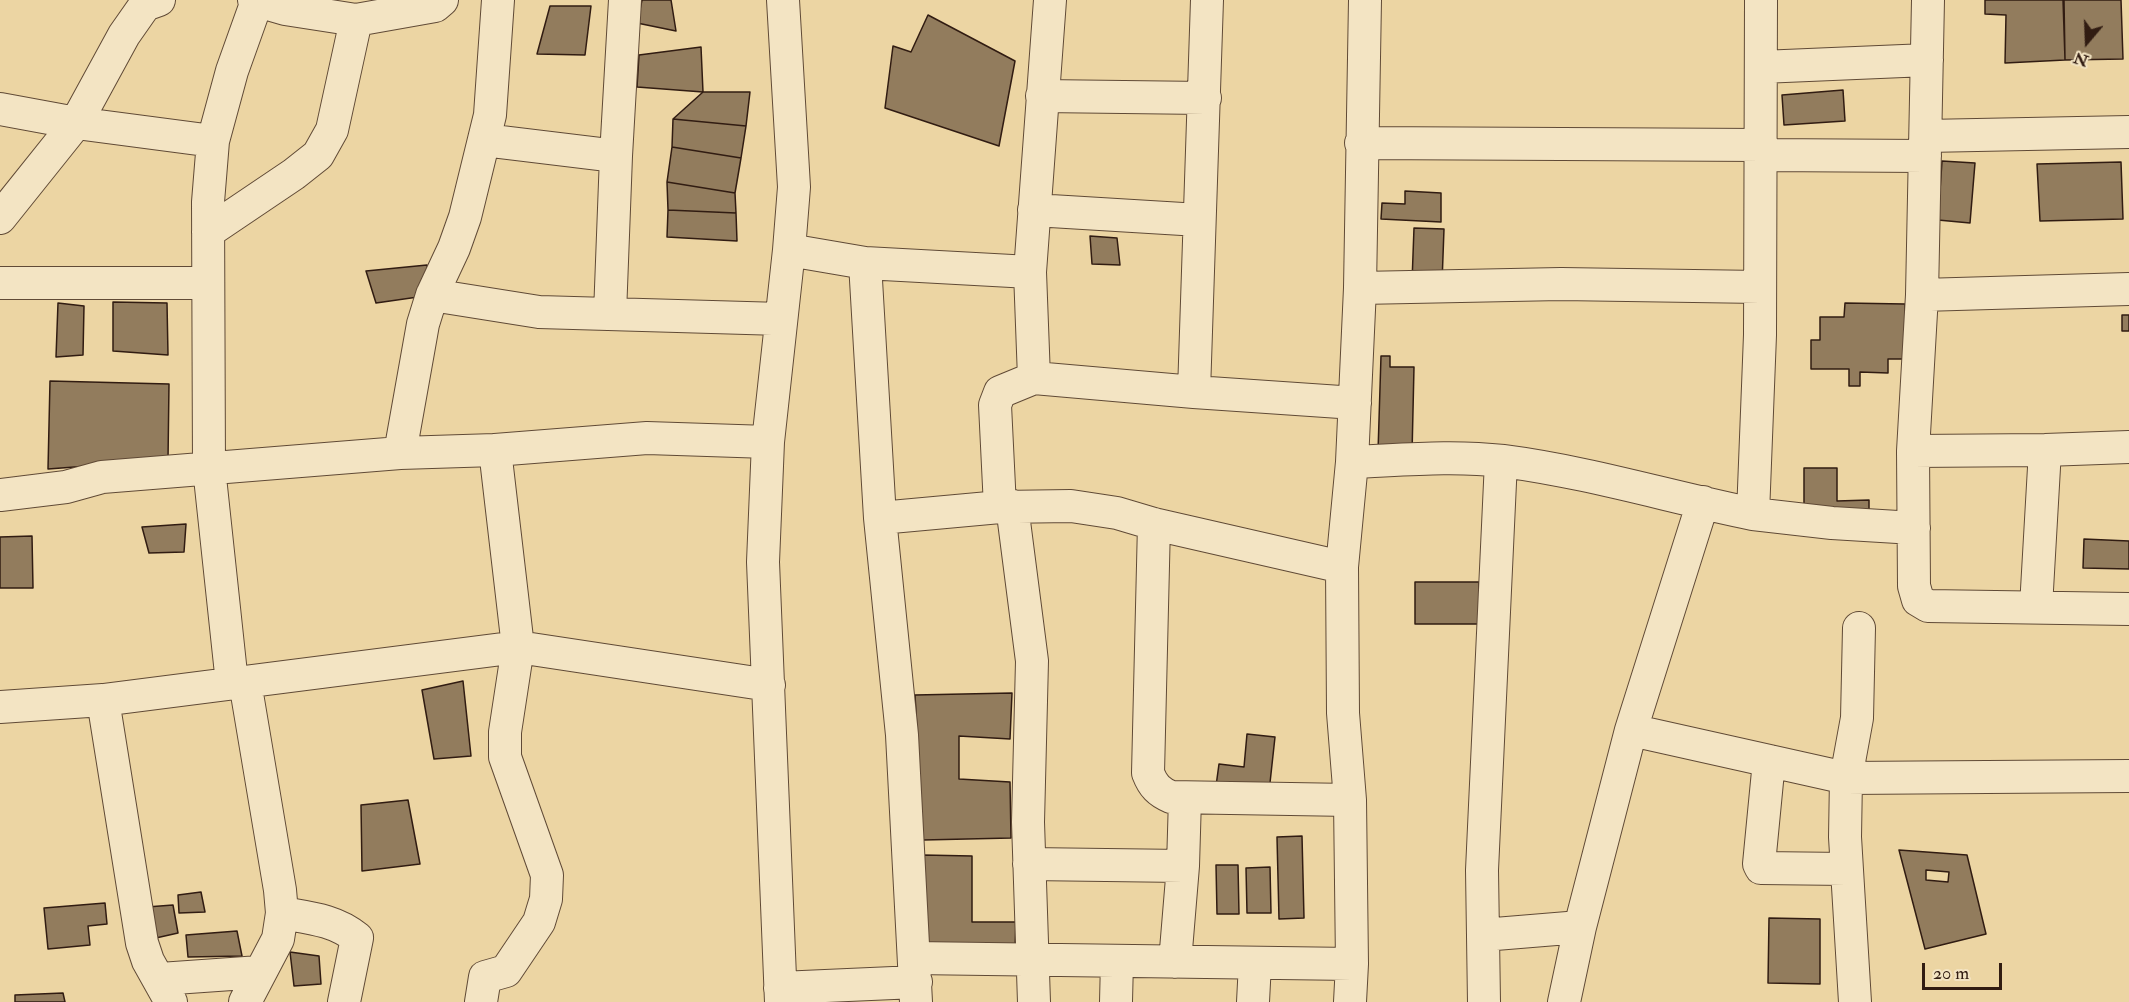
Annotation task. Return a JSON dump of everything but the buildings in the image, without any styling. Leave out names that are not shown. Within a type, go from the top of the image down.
[{"type":"street","points":[[0,218],[76,123],[124,35],[145,5],[159,0]]},
{"type":"street","points":[[245,1002],[278,939],[282,913],[280,890],[239,682],[209,468],[208,202],[213,141],[255,0],[285,9],[356,20],[435,6],[442,0]]},
{"type":"street","points":[[400,453],[423,324],[432,295],[465,218],[490,115],[498,0]]},
{"type":"street","points":[[610,314],[625,0]]},
{"type":"street","points":[[783,0],[794,187],[768,442],[764,562],[780,995],[916,981],[1033,960],[1352,964]]},
{"type":"street","points":[[1034,378],[1030,272],[1050,0]]},
{"type":"street","points":[[1194,392],[1207,0]]},
{"type":"street","points":[[1350,1002],[1352,964],[1350,800],[1343,713],[1342,567],[1352,462],[1360,288],[1365,0]]},
{"type":"street","points":[[1753,514],[1760,287],[1761,0]]},
{"type":"street","points":[[1928,0],[1922,295],[1913,451],[1914,586],[1918,600],[1928,606],[2129,609]]},
{"type":"street","points":[[208,232],[294,174],[318,155],[332,130],[356,20]]},
{"type":"street","points":[[1761,67],[1927,60]]},
{"type":"street","points":[[1042,96],[1205,99]]},
{"type":"street","points":[[0,109],[76,123],[213,141]]},
{"type":"street","points":[[1361,143],[1762,150],[1926,146],[2129,132]]},
{"type":"street","points":[[484,140],[616,156]]},
{"type":"street","points":[[1034,210],[1199,220]]},
{"type":"street","points":[[789,250],[865,263],[1030,272]]},
{"type":"street","points":[[865,263],[880,518],[902,735],[916,981]]},
{"type":"street","points":[[0,283],[208,284]]},
{"type":"street","points":[[1360,288],[1561,284],[1760,287]]},
{"type":"street","points":[[1922,295],[2129,289]]},
{"type":"street","points":[[432,295],[539,312],[781,319]]},
{"type":"street","points":[[1034,1002],[1028,822],[1032,661],[1006,507],[995,405],[1000,392],[1034,378],[1355,403]]},
{"type":"street","points":[[0,495],[66,488],[102,477],[400,453],[495,450],[647,438],[768,442]]},
{"type":"street","points":[[1913,451],[2129,447]]},
{"type":"street","points":[[482,1002],[485,977],[506,971],[539,922],[546,899],[547,875],[505,757],[505,732],[518,647],[495,450]]},
{"type":"street","points":[[2036,607],[2045,450]]},
{"type":"street","points":[[1352,462],[1438,458],[1501,461],[1583,475],[1753,514],[1832,524],[1914,528]]},
{"type":"street","points":[[1484,1002],[1482,870],[1484,800],[1501,461]]},
{"type":"street","points":[[1564,1002],[1580,927],[1631,730],[1703,502]]},
{"type":"street","points":[[880,518],[1006,507],[1071,506],[1117,513],[1154,524],[1342,567]]},
{"type":"street","points":[[1154,524],[1148,773],[1152,784],[1161,793],[1171,797],[1350,800]]},
{"type":"street","points":[[1855,1002],[1846,869],[1846,778],[1857,718],[1859,628]]},
{"type":"street","points":[[0,707],[103,700],[518,647],[769,686]]},
{"type":"street","points":[[103,700],[142,943],[148,961],[165,990],[260,972]]},
{"type":"street","points":[[1631,730],[1846,778],[2129,776]]},
{"type":"street","points":[[1769,761],[1759,864],[1761,868],[1846,869]]},
{"type":"street","points":[[1175,962],[1183,866],[1185,798]]},
{"type":"street","points":[[1029,864],[1183,866]]},
{"type":"street","points":[[282,913],[330,922],[357,938],[344,1002]]},
{"type":"street","points":[[1483,935],[1580,927]]},
{"type":"street","points":[[1116,1002],[1117,962]]},
{"type":"street","points":[[1253,1002],[1255,963]]}]
